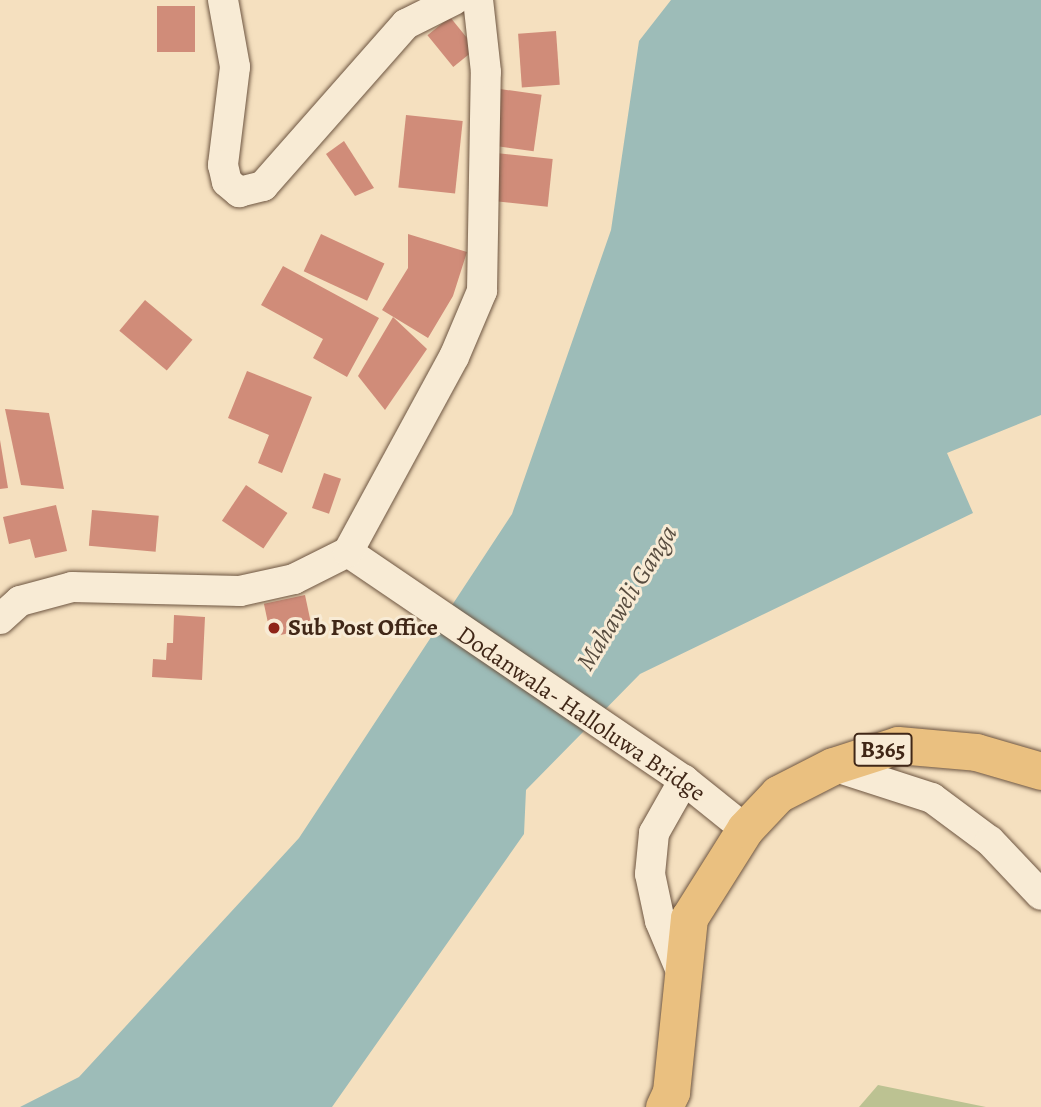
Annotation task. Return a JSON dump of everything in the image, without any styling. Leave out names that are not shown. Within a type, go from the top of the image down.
[{"type":"main road","name":"B365","points":[[664,1107],[671,1092],[681,971],[689,918],[745,830],[778,794],[833,766],[898,745],[976,752],[1041,771]]},
{"type":"street","points":[[223,0],[235,67],[223,165],[227,182],[239,192],[263,186],[406,24],[454,0]]},
{"type":"street","points":[[7,602],[72,587],[240,591],[294,579],[348,552],[454,358],[482,291],[485,72],[478,0]]},
{"type":"street","name":"Dodanwala- Halloluwa Bridge","points":[[348,552],[408,596],[676,775],[745,830]]},
{"type":"street","points":[[833,766],[932,798],[990,841],[1041,894]]},
{"type":"street","points":[[676,775],[654,833],[650,874],[660,921],[681,971]]},
{"type":"green space","points":[[878,1085],[986,1107],[859,1107]]},
{"type":"water","name":"Mahaweli Ganga","points":[[671,0],[1041,0],[1041,415],[947,453],[973,513],[640,674],[526,790],[524,834],[332,1107],[20,1107],[79,1077],[299,838],[512,514],[611,230],[639,41]]},
{"type":"building","points":[[157,6],[195,6],[195,52],[157,52]]},
{"type":"building","points":[[450,17],[476,49],[453,67],[427,35]]},
{"type":"building","points":[[556,31],[560,85],[522,88],[518,34]]},
{"type":"building","points":[[500,89],[542,95],[534,151],[492,145]]},
{"type":"building","points":[[406,115],[463,121],[455,194],[398,188]]},
{"type":"building","points":[[344,141],[374,188],[355,196],[326,154]]},
{"type":"building","points":[[496,153],[553,159],[548,207],[491,201]]},
{"type":"building","points":[[321,234],[384,264],[367,301],[304,271]]},
{"type":"building","points":[[408,234],[467,252],[453,296],[428,338],[382,310],[408,268]]},
{"type":"building","points":[[283,266],[379,318],[347,377],[313,358],[323,339],[261,305]]},
{"type":"building","points":[[145,300],[192,340],[167,370],[119,331]]},
{"type":"building","points":[[393,317],[427,349],[385,410],[358,376]]},
{"type":"building","points":[[247,371],[312,397],[282,473],[258,463],[269,435],[228,418]]},
{"type":"building","points":[[5,409],[49,413],[64,489],[21,485]]},
{"type":"building","points":[[0,440],[8,488],[0,489]]},
{"type":"building","points":[[324,473],[341,479],[329,514],[312,508]]},
{"type":"building","points":[[246,485],[287,513],[263,549],[222,521]]},
{"type":"building","points":[[56,505],[67,551],[35,558],[30,539],[9,544],[3,517]]},
{"type":"building","points":[[92,510],[159,516],[156,552],[89,546]]},
{"type":"building","points":[[305,595],[312,628],[271,637],[264,604]]},
{"type":"building","points":[[174,615],[205,617],[202,680],[152,677],[153,659],[166,660],[167,643],[173,643]]},
{"type":"place","name":"Sub Post Office","points":[[274,628]]}]
